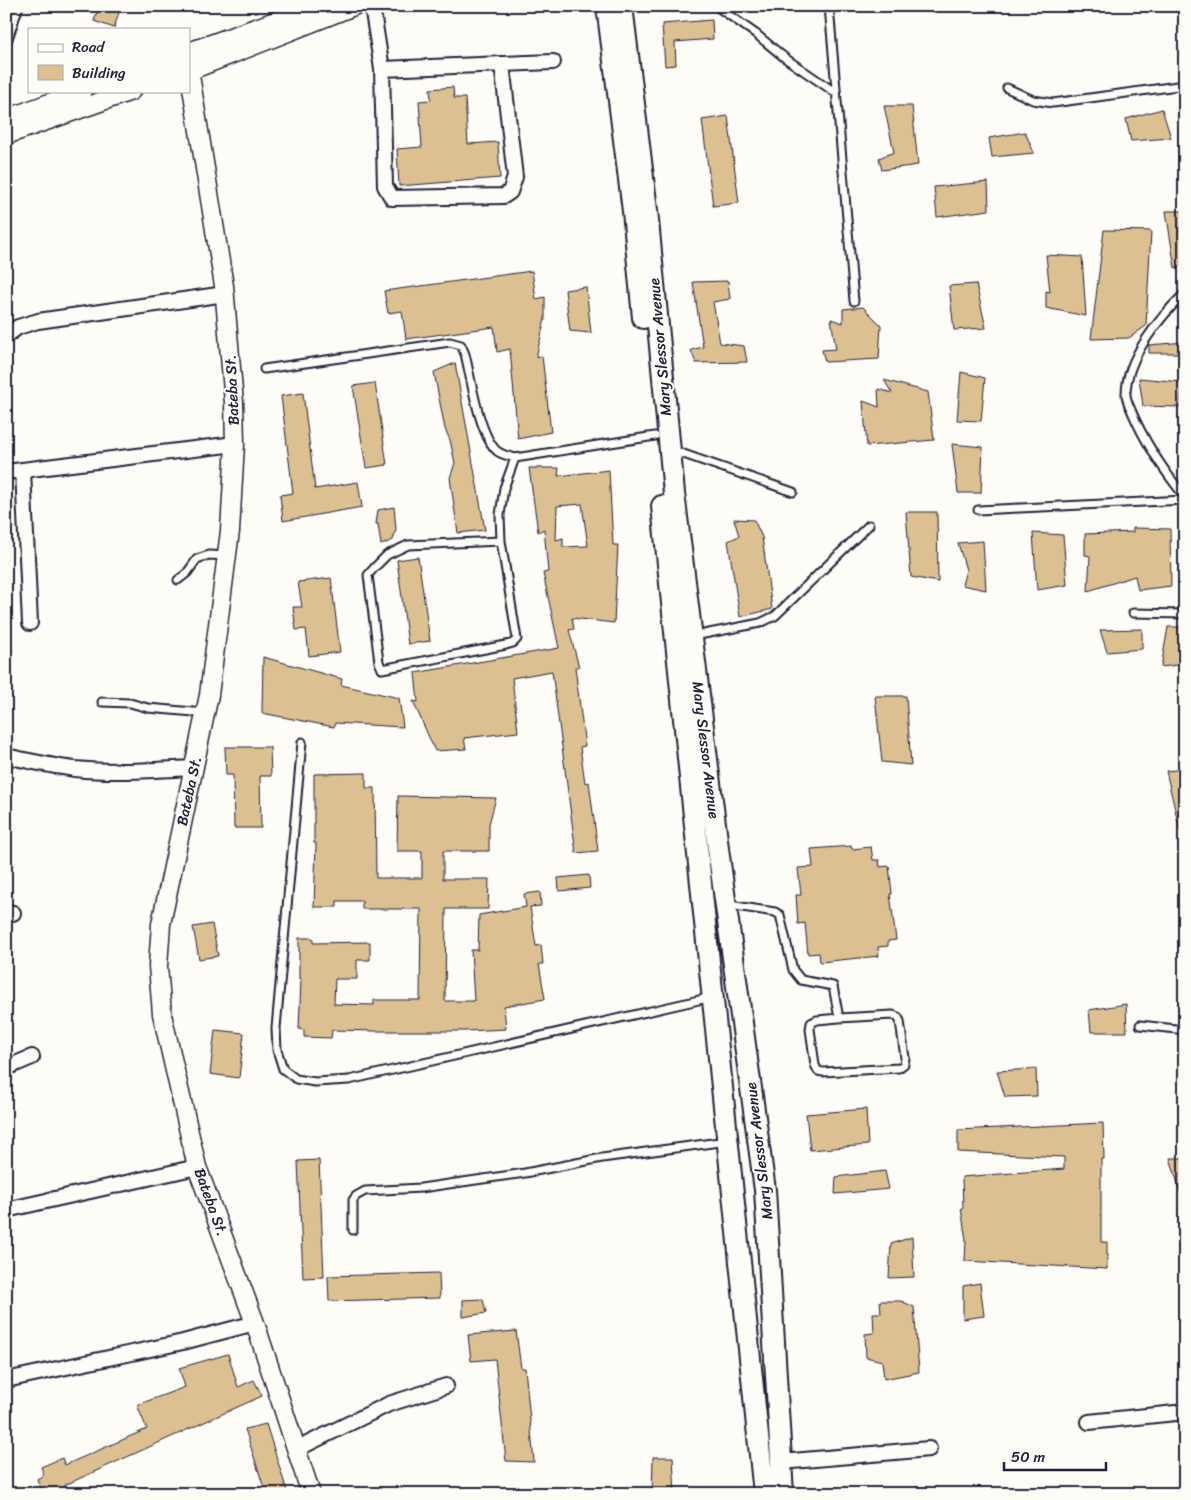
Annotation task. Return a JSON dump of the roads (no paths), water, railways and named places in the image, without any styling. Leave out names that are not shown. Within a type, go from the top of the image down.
[{"type":"main road","name":"Mary Slessor Avenue","points":[[607,6],[662,443],[692,636],[765,1190],[783,1494]]},
{"type":"main road","name":"Mary Slessor Avenue","points":[[622,6],[647,210],[662,443],[712,997],[764,1494]]},
{"type":"street","points":[[190,52],[317,6]]},
{"type":"street","points":[[190,70],[354,6]]},
{"type":"street","points":[[372,6],[382,69],[385,186],[392,198],[504,196],[510,192],[515,177],[502,64]]},
{"type":"street","points":[[382,69],[553,62]]},
{"type":"street","name":"Bateba St.","points":[[190,76],[225,294],[234,403],[235,444],[227,556],[215,659],[161,924],[158,966],[162,1014],[197,1167],[255,1323],[311,1494]]},
{"type":"street","points":[[6,119],[79,92]]},
{"type":"street","points":[[6,135],[128,92]]},
{"type":"street","points":[[6,336],[18,328],[38,321],[225,294]]},
{"type":"street","points":[[6,472],[235,444]]},
{"type":"street","points":[[23,470],[30,623]]},
{"type":"street","points":[[6,756],[76,769],[148,770],[194,768]]},
{"type":"street","points":[[6,1068],[32,1057]]},
{"type":"street","points":[[6,1210],[197,1167]]},
{"type":"street","points":[[6,1380],[183,1342],[255,1323]]},
{"type":"street","points":[[297,1449],[389,1404],[446,1386]]},
{"type":"street","points":[[1089,1422],[1185,1412]]},
{"type":"street","points":[[781,1462],[929,1449]]},
{"type":"lane","points":[[6,45],[19,6]]},
{"type":"lane","points":[[716,6],[756,34],[785,58],[836,93]]},
{"type":"lane","points":[[829,6],[854,301]]},
{"type":"lane","points":[[1007,88],[1033,100],[1053,103],[1185,85]]},
{"type":"lane","points":[[1185,293],[1152,329],[1129,373],[1126,396],[1143,435],[1166,475],[1185,498]]},
{"type":"lane","points":[[264,369],[450,342],[461,345],[465,354],[484,432],[496,450],[503,454],[515,458],[662,443],[793,492]]},
{"type":"lane","points":[[501,541],[408,545],[387,555],[374,568],[368,576],[379,662],[382,669],[513,643],[517,639],[501,541],[500,515],[504,488],[515,458]]},
{"type":"lane","points":[[978,510],[1185,498]]},
{"type":"lane","points":[[692,636],[760,624],[775,616],[869,525]]},
{"type":"lane","points":[[178,580],[187,573],[196,559],[209,555],[227,556]]},
{"type":"lane","points":[[1133,613],[1185,614]]},
{"type":"lane","points":[[102,702],[130,703],[148,708],[205,714]]},
{"type":"lane","points":[[302,742],[276,1028],[277,1050],[283,1070],[296,1078],[315,1082],[349,1080],[712,997]]},
{"type":"lane","points":[[726,904],[775,912],[780,915],[793,970],[801,980],[832,986],[840,1018]]},
{"type":"lane","points":[[893,1015],[898,1017],[905,1058],[904,1064],[899,1068],[818,1071],[810,1029],[811,1024],[817,1020],[840,1018],[893,1015]]},
{"type":"lane","points":[[1140,1025],[1185,1030]]},
{"type":"lane","points":[[353,1230],[353,1200],[356,1196],[365,1192],[421,1188],[525,1173],[602,1158],[727,1141]]}]
